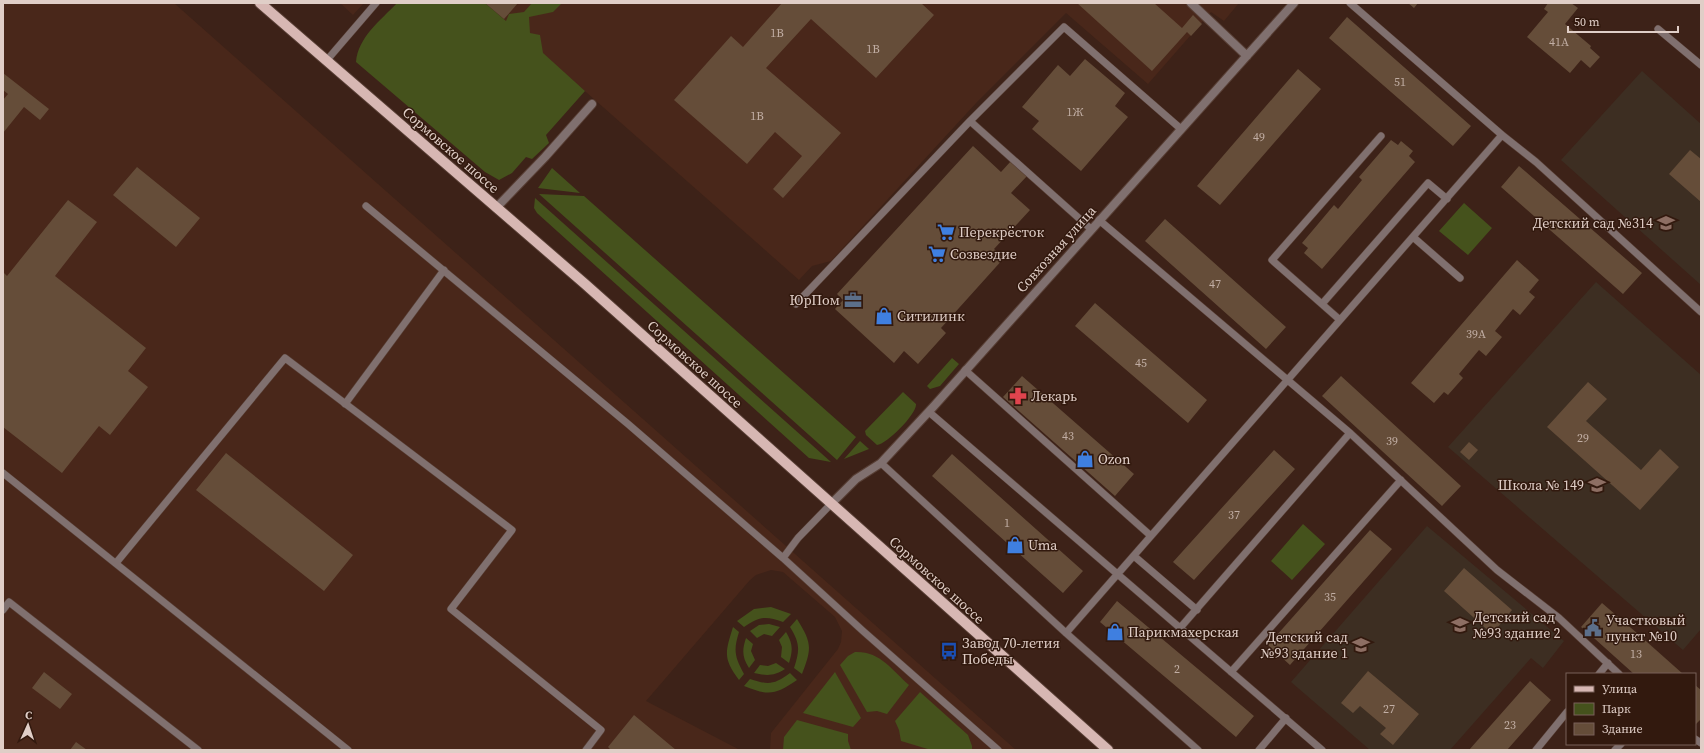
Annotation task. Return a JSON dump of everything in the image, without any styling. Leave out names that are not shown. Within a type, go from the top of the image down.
[{"type":"main road","name":"Сормовское шоссе","points":[[260,3],[591,289],[1108,750]]},
{"type":"street","points":[[1191,3],[1248,56]]},
{"type":"street","name":"Совхозная улица","points":[[831,504],[856,479],[881,463],[1294,3]]},
{"type":"street","points":[[496,208],[545,157],[592,104]]},
{"type":"lane","points":[[327,60],[376,3]]},
{"type":"lane","points":[[1350,3],[1502,135],[1536,162],[1701,312]]},
{"type":"lane","points":[[796,304],[970,121],[1064,27],[1181,129]]},
{"type":"lane","points":[[1658,29],[1701,66]]},
{"type":"lane","points":[[970,121],[1091,229]]},
{"type":"lane","points":[[1066,633],[1502,135]]},
{"type":"lane","points":[[1340,320],[1272,260],[1381,136]]},
{"type":"lane","points":[[1322,304],[1428,183],[1446,199]]},
{"type":"lane","points":[[366,206],[444,270],[783,558],[997,750]]},
{"type":"lane","points":[[1099,220],[1350,433],[1497,570],[1559,618],[1618,673]]},
{"type":"lane","points":[[1413,237],[1460,278]]},
{"type":"lane","points":[[345,404],[444,270]]},
{"type":"lane","points":[[116,563],[284,358],[512,530],[451,609],[601,730],[586,750]]},
{"type":"lane","points":[[965,370],[1151,536]]},
{"type":"lane","points":[[928,412],[1322,750]]},
{"type":"lane","points":[[1180,628],[1350,433]]},
{"type":"lane","points":[[881,463],[1066,633],[1198,750]]},
{"type":"lane","points":[[3,472],[346,749]]},
{"type":"lane","points":[[1231,672],[1401,480]]},
{"type":"lane","points":[[783,558],[798,538],[831,504]]},
{"type":"lane","points":[[1134,556],[1197,610]]},
{"type":"lane","points":[[3,610],[9,602],[198,750]]},
{"type":"lane","points":[[1600,673],[1608,663]]},
{"type":"lane","points":[[1536,750],[1566,713]]},
{"type":"lane","points":[[1259,750],[1286,718]]},
{"type":"shaded area","points":[[3,3],[174,3],[1016,750],[770,750],[771,733],[838,649],[841,642],[842,631],[835,617],[783,572],[771,570],[756,575],[750,580],[646,701],[740,750],[3,750]]},
{"type":"shaded area","points":[[340,3],[364,3],[353,15]]},
{"type":"shaded area","points":[[485,3],[1239,3],[1224,21],[1211,12],[1148,84],[1066,13],[977,102],[831,261],[812,266],[799,280]]},
{"type":"shaded area","name":"Детский сад №314","points":[[1642,71],[1701,124],[1701,285],[1561,160]]},
{"type":"shaded area","name":"Школа № 149","points":[[1596,282],[1701,375],[1701,629],[1683,650],[1448,447]]},
{"type":"shaded area","points":[[1427,526],[1564,641],[1543,668],[1531,658],[1450,750],[1370,750],[1291,682]]},
{"type":"green space","points":[[397,3],[485,3],[506,21],[509,14],[524,12],[532,3],[562,3],[553,12],[529,17],[530,33],[540,35],[543,53],[585,91],[546,135],[549,143],[532,159],[526,157],[512,173],[499,180],[485,172],[356,62],[361,45],[366,37]]},
{"type":"green space","points":[[552,168],[580,193],[538,188]]},
{"type":"green space","points":[[539,194],[584,196],[856,437],[837,460]]},
{"type":"green space","points":[[535,198],[831,462],[809,458],[537,213],[534,208]]},
{"type":"green space","points":[[1464,203],[1492,228],[1468,255],[1439,231]]},
{"type":"green space","points":[[952,358],[959,364],[940,386],[930,389],[927,386]]},
{"type":"green space","points":[[903,392],[916,404],[915,409],[901,428],[887,440],[877,445],[866,435],[865,431]]},
{"type":"green space","points":[[860,441],[869,449],[844,459]]},
{"type":"green space","points":[[1303,524],[1325,544],[1292,580],[1271,561]]},
{"type":"green space","points":[[771,607],[791,614],[783,622],[763,618],[744,627],[737,621],[754,609]]},
{"type":"green space","points":[[797,619],[806,634],[809,646],[808,658],[802,674],[794,668],[798,647],[796,638],[790,627]]},
{"type":"green space","points":[[769,624],[780,627],[772,636],[764,634],[757,638],[750,631],[759,625]]},
{"type":"green space","points":[[733,627],[739,632],[736,644],[736,654],[744,674],[739,680],[730,666],[727,655],[728,643]]},
{"type":"green space","points":[[786,632],[792,647],[789,663],[781,657],[782,647],[779,640]]},
{"type":"green space","points":[[746,638],[753,644],[751,651],[755,660],[749,668],[743,653]]},
{"type":"green space","points":[[855,652],[872,655],[879,658],[909,685],[887,714],[877,711],[867,712],[840,665],[848,656]]},
{"type":"green space","points":[[776,663],[785,669],[770,675],[754,673],[760,665],[768,666]]},
{"type":"green space","points":[[835,672],[861,718],[853,727],[803,713]]},
{"type":"green space","points":[[790,673],[797,680],[777,691],[766,692],[744,686],[750,679],[771,683],[780,680]]},
{"type":"green space","points":[[920,692],[968,735],[972,750],[931,750],[901,741],[899,730],[895,721]]},
{"type":"green space","points":[[797,720],[848,734],[848,741],[851,750],[783,750],[784,737]]},
{"type":"building","points":[[485,3],[518,3],[504,19]]},
{"type":"building","points":[[782,3],[921,3],[934,15],[876,78],[811,19],[766,68],[841,133],[783,198],[773,189],[802,156],[775,132],[747,164],[674,100],[731,36],[743,47]]},
{"type":"building","points":[[1077,3],[1154,3],[1182,28],[1193,15],[1202,24],[1191,36],[1187,32],[1152,71]]},
{"type":"building","points":[[1408,3],[1418,3],[1414,8]]},
{"type":"building","points":[[1548,3],[1571,3],[1578,8],[1565,24],[1591,46],[1590,48],[1600,57],[1590,68],[1581,60],[1570,73],[1527,37],[1548,12],[1544,9]]},
{"type":"building","points":[[1347,17],[1471,126],[1453,146],[1329,38]]},
{"type":"building","points":[[1085,59],[1125,93],[1115,106],[1128,117],[1081,171],[1032,129],[1039,121],[1022,107],[1058,65],[1070,76]]},
{"type":"building","points":[[1298,69],[1321,89],[1220,205],[1197,186]]},
{"type":"building","points":[[3,73],[49,109],[40,120],[24,107],[3,133],[3,100],[8,94],[3,90]]},
{"type":"building","points":[[1391,140],[1398,145],[1401,141],[1413,151],[1409,156],[1415,162],[1322,269],[1304,253],[1308,248],[1302,243],[1334,205],[1338,209],[1362,180],[1359,177]]},
{"type":"building","name":"Созвездие","points":[[973,146],[1001,172],[1011,161],[1027,176],[1011,193],[1030,210],[994,249],[1004,258],[941,328],[946,333],[918,364],[904,351],[894,363],[835,309],[843,300],[837,294]]},
{"type":"building","points":[[1690,150],[1701,159],[1701,202],[1669,174]]},
{"type":"building","points":[[1519,166],[1642,273],[1623,294],[1501,187]]},
{"type":"building","points":[[137,167],[200,218],[176,247],[113,195]]},
{"type":"building","points":[[68,200],[97,222],[55,276],[146,348],[128,371],[148,387],[110,435],[99,426],[62,473],[3,427],[3,272],[7,276]]},
{"type":"building","points":[[1165,219],[1286,327],[1266,349],[1145,241]]},
{"type":"building","points":[[1517,260],[1539,280],[1529,292],[1535,297],[1520,315],[1513,309],[1495,331],[1502,337],[1486,356],[1479,350],[1459,374],[1463,378],[1448,395],[1444,392],[1434,403],[1411,383]]},
{"type":"building","points":[[1095,303],[1207,400],[1188,423],[1075,326]]},
{"type":"building","points":[[1022,376],[1134,474],[1115,496],[1003,397]]},
{"type":"building","points":[[1341,376],[1461,486],[1442,506],[1322,396]]},
{"type":"building","points":[[1588,382],[1607,399],[1586,421],[1641,470],[1660,449],[1679,467],[1640,510],[1547,427]]},
{"type":"building","points":[[1469,442],[1478,450],[1469,460],[1460,452]]},
{"type":"building","points":[[1274,450],[1295,469],[1194,580],[1173,562]]},
{"type":"building","points":[[226,453],[353,555],[324,591],[196,490]]},
{"type":"building","points":[[952,454],[1083,571],[1063,593],[932,476]]},
{"type":"building","points":[[1370,530],[1392,549],[1290,665],[1268,645]]},
{"type":"building","points":[[1464,568],[1512,610],[1492,634],[1444,591]]},
{"type":"building","points":[[1117,601],[1254,716],[1236,737],[1100,622]]},
{"type":"building","points":[[1602,603],[1682,673],[1633,673],[1581,627]]},
{"type":"building","points":[[1368,671],[1419,714],[1393,745],[1380,734],[1386,728],[1360,706],[1353,713],[1341,703]]},
{"type":"building","points":[[44,672],[72,694],[60,709],[32,688]]},
{"type":"building","points":[[1530,681],[1551,700],[1507,750],[1469,750]]},
{"type":"building","points":[[1696,686],[1701,690],[1701,719],[1696,724]]},
{"type":"building","points":[[634,715],[676,750],[611,750],[608,747]]},
{"type":"building","points":[[76,742],[87,750],[70,750]]},
{"type":"place","name":"Детский сад №314","points":[[1666,223]]},
{"type":"place","name":"Перекрёсток","points":[[946,232]]},
{"type":"place","name":"Созвездие","points":[[937,254]]},
{"type":"place","name":"ЮрПом","points":[[853,300]]},
{"type":"place","name":"Ситилинк","points":[[884,316]]},
{"type":"place","name":"Лекарь","points":[[1018,396]]},
{"type":"place","name":"Ozon","points":[[1085,459]]},
{"type":"place","name":"Школа № 149","points":[[1597,485]]},
{"type":"place","name":"Uma","points":[[1015,545]]},
{"type":"place","name":"Детский сад №93 здание 2","points":[[1460,625]]},
{"type":"place","name":"Участковый пункт №10","points":[[1593,628]]},
{"type":"place","name":"Парикмахерская","points":[[1115,632]]},
{"type":"place","name":"Детский сад №93 здание 1","points":[[1361,645]]},
{"type":"place","name":"Завод 70-летия Победы","points":[[949,651]]}]
